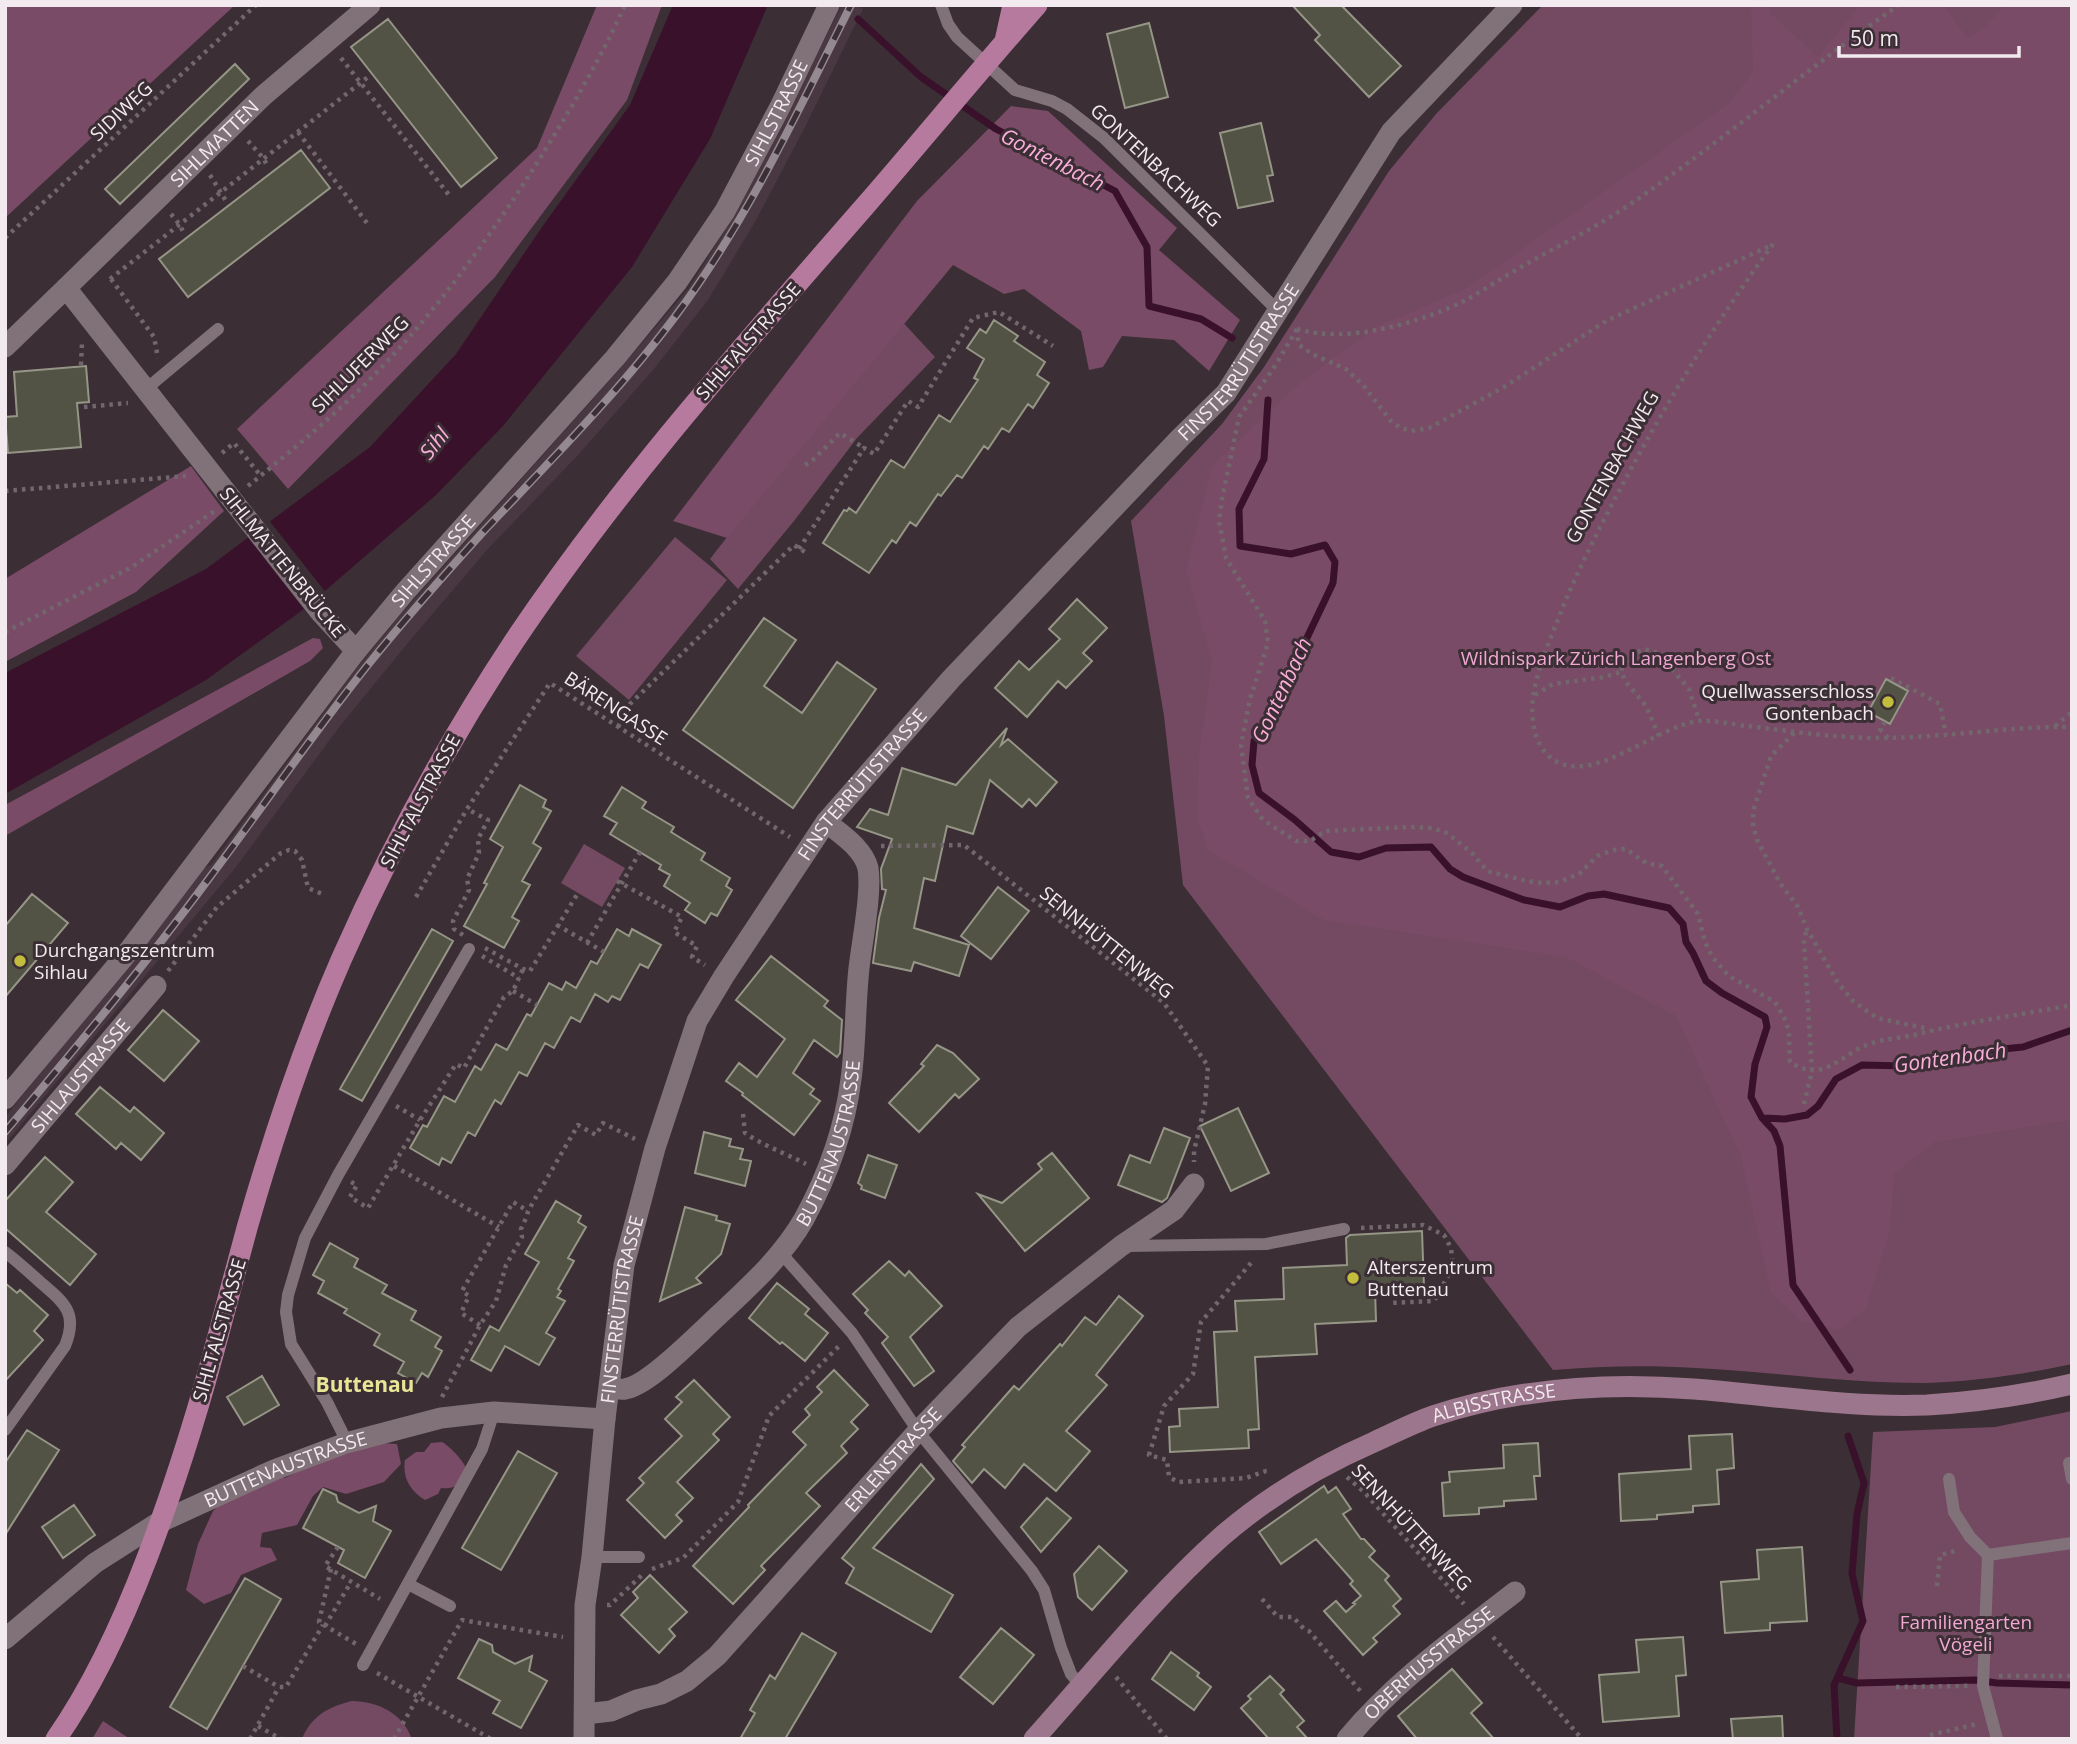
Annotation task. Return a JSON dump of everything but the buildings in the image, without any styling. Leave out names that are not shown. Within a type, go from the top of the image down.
[{"type":"main road","points":[[1004,43],[1013,5]]},
{"type":"main road","name":"SIHLTALSTRASSE","points":[[62,1730],[115,1635],[169,1500],[247,1229],[285,1104],[303,1055],[360,919],[428,782],[513,643],[589,535],[699,397],[1037,6]]},
{"type":"main road","name":"ALBISSTRASSE","points":[[1034,1739],[1159,1598],[1221,1538],[1289,1486],[1331,1461],[1431,1417],[1479,1402],[1553,1389],[1640,1386],[1856,1403],[1927,1405],[1997,1398],[2072,1384]]},
{"type":"street","name":"SIHLMATTEN","points":[[5,347],[263,96],[370,5]]},
{"type":"street","name":"SIHLSTRASSE","points":[[5,1099],[124,957],[356,651],[414,582],[615,358],[677,282],[725,211],[780,107],[829,5]]},
{"type":"street","name":"FINSTERRÜTISTRASSE","points":[[584,1739],[585,1605],[624,1265],[655,1149],[697,1021],[723,976],[826,822],[951,679],[1170,448],[1226,393],[1391,132],[1512,5]]},
{"type":"street","points":[[65,288],[138,396],[207,468]]},
{"type":"street","name":"SIHLMATTENBRÜCKE","points":[[207,468],[321,613],[356,651]]},
{"type":"street","points":[[826,822],[858,849]]},
{"type":"street","name":"BUTTENAUSTRASSE","points":[[610,1388],[625,1389],[637,1385],[659,1369],[753,1282],[780,1252],[802,1221],[825,1174],[841,1134],[851,1079],[856,997],[868,890],[867,867],[858,849]]},
{"type":"street","name":"SIHLAUSTRASSE","points":[[5,1165],[156,986]]},
{"type":"street","name":"ERLENSTRASSE","points":[[585,1714],[611,1711],[661,1694],[687,1681],[717,1656],[918,1432],[1018,1327],[1121,1246],[1174,1210],[1195,1184]]},
{"type":"street","name":"BUTTENAUSTRASSE","points":[[5,1639],[95,1563],[156,1524],[274,1470],[346,1443],[441,1418],[494,1412],[605,1419]]},
{"type":"street","name":"OBERHUSSTRASSE","points":[[1347,1739],[1375,1707],[1411,1673],[1514,1592]]},
{"type":"lane","name":"GONTENBACHWEG","points":[[942,5],[948,24],[957,37],[1015,90],[1067,109],[1104,138],[1278,311]]},
{"type":"lane","points":[[138,396],[218,329]]},
{"type":"lane","points":[[346,1443],[327,1402],[291,1344],[286,1312],[288,1295],[305,1238],[338,1175],[472,945]]},
{"type":"lane","points":[[1121,1246],[1266,1244],[1344,1229]]},
{"type":"lane","points":[[5,1252],[64,1302],[70,1316],[71,1331],[65,1346],[5,1430]]},
{"type":"lane","points":[[780,1252],[852,1333],[918,1432],[1032,1571],[1044,1590],[1071,1674],[1081,1686]]},
{"type":"lane","points":[[363,1665],[482,1449],[494,1412]]},
{"type":"lane","points":[[2069,1463],[2072,1479]]},
{"type":"lane","points":[[1949,1479],[1954,1511],[1970,1537],[1984,1550],[1984,1681],[1997,1739]]},
{"type":"lane","points":[[1984,1550],[2072,1543]]},
{"type":"lane","points":[[592,1557],[639,1557]]},
{"type":"lane","points":[[408,1584],[450,1606]]},
{"type":"path","name":"SIDIWEG","points":[[5,238],[256,5]]},
{"type":"path","name":"SIHLUFERWEG","points":[[244,489],[353,396],[429,314],[499,223],[556,133],[610,38],[625,5]]},
{"type":"path","points":[[1899,5],[1624,208],[1464,300],[1401,324],[1344,335],[1314,334],[1297,329],[1240,417],[1219,521],[1226,558],[1265,621],[1268,643],[1250,699],[1241,745],[1248,798],[1263,820],[1296,841],[1310,841],[1325,831],[1432,828],[1447,833],[1473,854],[1487,871],[1542,883],[1559,882],[1579,874],[1597,856],[1613,850],[1626,849],[1646,863],[1662,866],[1698,914],[1705,942],[1713,958],[1729,976],[1775,1002],[1786,1021],[1790,1062],[1799,1068],[1812,1071],[1826,1069],[1871,1044],[2072,1005]]},
{"type":"path","points":[[335,51],[449,195]]},
{"type":"path","points":[[100,287],[368,77]]},
{"type":"path","points":[[394,125],[401,120]]},
{"type":"path","points":[[298,132],[367,223]]},
{"type":"path","points":[[256,148],[268,168]]},
{"type":"path","points":[[427,167],[434,162]]},
{"type":"path","points":[[205,168],[226,201]]},
{"type":"path","points":[[180,225],[184,234]]},
{"type":"path","name":"GONTENBACHWEG","points":[[1297,329],[1299,345],[1312,354],[1346,369],[1363,385],[1391,421],[1411,431],[1429,428],[1504,387],[1606,320],[1773,244],[1740,289],[1659,419],[1597,531],[1548,645],[1534,696],[1533,719],[1540,747],[1550,758],[1561,764],[1577,767],[1596,764],[1699,720],[1794,732],[1888,738],[2072,727]]},
{"type":"path","points":[[111,279],[154,337],[156,355],[165,372]]},
{"type":"path","points":[[804,465],[812,461],[840,433],[874,454],[908,401],[918,407],[973,318],[999,312],[1053,346]]},
{"type":"path","points":[[84,407],[138,396]]},
{"type":"path","points":[[5,491],[207,468],[234,443],[261,476]]},
{"type":"path","points":[[799,549],[864,448]]},
{"type":"path","points":[[5,632],[132,566],[225,504]]},
{"type":"path","points":[[618,727],[630,704],[794,545],[808,554]]},
{"type":"path","points":[[1659,736],[1646,706],[1621,672],[1632,654],[1644,649],[1658,653],[1689,689],[1699,720]]},
{"type":"path","points":[[1534,696],[1553,684],[1621,672]]},
{"type":"path","points":[[1891,678],[1940,704],[1946,735]]},
{"type":"path","name":"BÄRENGASSE","points":[[416,897],[467,809],[550,683],[808,849]]},
{"type":"path","points":[[2055,726],[2072,712]]},
{"type":"path","points":[[1885,722],[1881,729],[1888,738]]},
{"type":"path","points":[[1794,732],[1771,756],[1754,811],[1753,826],[1758,842],[1780,883],[1798,907],[1807,929],[1838,983],[1853,1000],[1877,1018],[1933,1030]]},
{"type":"path","points":[[463,935],[454,929],[453,921],[468,890],[467,879],[479,853],[478,839],[488,820],[467,809]]},
{"type":"path","name":"SENNHÜTTENWEG","points":[[858,849],[889,845],[964,845],[1164,1003],[1208,1066],[1205,1104],[1194,1151],[1195,1184]]},
{"type":"path","points":[[156,986],[218,907],[281,853],[295,851],[302,860],[308,888],[325,895]]},
{"type":"path","points":[[587,943],[639,852]]},
{"type":"path","points":[[620,882],[682,917],[674,932],[697,946],[692,957]]},
{"type":"path","points":[[472,945],[530,971],[578,893]]},
{"type":"path","points":[[557,925],[604,952]]},
{"type":"path","points":[[1804,1104],[1812,1071],[1804,942],[1807,929]]},
{"type":"path","points":[[504,969],[519,978]]},
{"type":"path","points":[[357,1185],[351,1197],[368,1208],[456,1064],[464,1068],[505,997],[513,991],[523,969]]},
{"type":"path","points":[[513,991],[537,1005]]},
{"type":"path","points":[[392,1104],[420,1120]]},
{"type":"path","points":[[743,1114],[745,1133],[825,1174]]},
{"type":"path","points":[[441,1418],[442,1394],[496,1301],[506,1265],[522,1237],[521,1229],[528,1210],[578,1125],[596,1135],[603,1123],[655,1149]]},
{"type":"path","points":[[394,1166],[499,1227]]},
{"type":"path","points":[[480,1325],[461,1313],[469,1296],[462,1292],[513,1202],[528,1210]]},
{"type":"path","points":[[1344,1229],[1423,1224],[1444,1235],[1451,1248],[1453,1267],[1434,1301],[1390,1303]]},
{"type":"path","points":[[1266,1244],[1201,1322],[1193,1374],[1164,1406],[1149,1455],[1167,1460],[1169,1478],[1178,1482],[1246,1478],[1274,1471]]},
{"type":"path","points":[[585,1605],[610,1605],[645,1572],[683,1558],[692,1549],[738,1502],[769,1416],[852,1333]]},
{"type":"path","name":"SENNHÜTTENWEG","points":[[1331,1461],[1364,1492],[1582,1739]]},
{"type":"path","points":[[338,1547],[325,1566],[395,1607]]},
{"type":"path","points":[[1937,1586],[1940,1555],[1984,1550]]},
{"type":"path","points":[[331,1569],[319,1622],[370,1651]]},
{"type":"path","points":[[243,1666],[279,1687],[288,1686],[351,1582]]},
{"type":"path","points":[[1262,1599],[1278,1617],[1293,1617],[1309,1631],[1359,1690]]},
{"type":"path","points":[[394,1739],[462,1620],[568,1637],[584,1637]]},
{"type":"path","points":[[363,1665],[491,1739]]},
{"type":"path","points":[[1116,1676],[1167,1739]]},
{"type":"path","points":[[1896,1687],[2072,1676]]},
{"type":"path","points":[[250,1739],[279,1687]]},
{"type":"path","points":[[1930,1735],[1992,1721]]},
{"type":"path","points":[[258,1726],[281,1739]]},
{"type":"shaded area","points":[[842,5],[856,5],[863,9],[755,222],[708,300],[654,369],[579,454],[487,550],[412,638],[340,726],[236,867],[5,1144],[5,1117],[204,868],[211,865],[356,669],[401,614],[688,289],[753,180]]},
{"type":"green space","points":[[5,5],[235,5],[5,218]]},
{"type":"green space","points":[[597,5],[662,5],[627,100],[495,277],[288,489],[237,429],[537,148]]},
{"type":"green space","name":"Wildnispark Zürich Langenberg Ost","points":[[1543,5],[2072,5],[2072,1364],[1998,1377],[1924,1383],[1678,1367],[1624,1366],[1553,1370],[1183,885],[1164,716],[1131,521],[1222,424],[1264,367],[1389,171],[1436,114]]},
{"type":"green space","name":"Wildnispark Zürich Langenberg Ost","points":[[1751,5],[1772,5],[1769,12],[1818,57],[1860,5],[1944,5],[1967,38],[1984,28],[2005,5],[2072,5],[2072,1120],[1935,1142],[1894,1174],[1890,1230],[1866,1309],[1839,1330],[1801,1321],[1771,1293],[1741,1157],[1676,1016],[1566,957],[1324,920],[1208,850],[1197,817],[1199,756],[1212,662],[1186,569],[1212,466],[1302,381],[1378,326],[1467,288],[1732,101],[1753,71]]},
{"type":"green space","points":[[1011,106],[1048,111],[1177,228],[1159,250],[1240,320],[1209,371],[1174,340],[1122,336],[1103,367],[1089,370],[1081,331],[1024,289],[1004,294],[953,265],[727,538],[673,521],[917,201]]},
{"type":"green space","points":[[898,317],[935,357],[857,438],[738,589],[710,559]]},
{"type":"green space","points":[[191,466],[224,511],[136,592],[5,662],[5,579]]},
{"type":"green space","points":[[675,537],[727,580],[629,700],[576,656]]},
{"type":"green space","points":[[313,638],[320,639],[323,648],[310,661],[5,836],[5,805]]},
{"type":"green space","points":[[584,844],[625,868],[602,907],[561,883]]},
{"type":"green space","name":"Familiengarten Vögeli","points":[[2072,1411],[2072,1739],[1854,1739],[1873,1432],[1995,1427]]},
{"type":"green space","points":[[363,1442],[397,1444],[401,1464],[384,1482],[346,1494],[323,1487],[313,1496],[297,1525],[262,1533],[260,1547],[271,1548],[277,1560],[241,1575],[231,1593],[204,1604],[186,1590],[198,1544],[213,1511],[249,1476],[285,1478],[333,1454],[350,1453]]},
{"type":"green space","points":[[442,1442],[455,1452],[463,1463],[466,1476],[460,1484],[441,1488],[438,1494],[425,1500],[408,1483],[405,1460],[416,1452],[424,1452],[431,1443]]},
{"type":"green space","points":[[352,1701],[388,1710],[402,1722],[412,1739],[302,1739],[322,1713]]},
{"type":"green space","points":[[103,1721],[130,1739],[92,1739]]},
{"type":"water","name":"Sihl","points":[[673,5],[768,5],[710,139],[632,267],[503,426],[436,495],[304,609],[206,680],[5,794],[5,673],[206,569],[370,447],[456,354],[542,227],[630,105]]},
{"type":"pier","points":[[268,519],[327,594],[306,612],[246,535]]},
{"type":"waterway","name":"Gontenbach","points":[[858,19],[921,77],[996,129],[1115,191],[1147,247],[1149,306],[1201,319],[1232,338]]},
{"type":"waterway","name":"Gontenbach","points":[[1268,400],[1264,459],[1239,509],[1240,546],[1291,554],[1325,545],[1335,562],[1333,583],[1275,705],[1254,741],[1252,765],[1259,793],[1331,852],[1359,857],[1386,848],[1431,847],[1450,869],[1463,877],[1524,900],[1560,907],[1588,896],[1604,894],[1669,908],[1683,924],[1686,942],[1706,981],[1765,1017],[1767,1027],[1755,1064],[1751,1097],[1762,1118],[1774,1131],[1780,1146],[1793,1285],[1850,1370]]},
{"type":"waterway","name":"Gontenbach","points":[[1763,1118],[1785,1119],[1807,1115],[1818,1106],[1836,1079],[1862,1065],[1906,1066],[1953,1054],[2023,1047],[2072,1030]]},
{"type":"waterway","points":[[1837,1739],[1834,1685],[1863,1621],[1852,1574],[1857,1514],[1864,1483],[1848,1436]]},
{"type":"waterway","points":[[1838,1678],[1857,1683],[1975,1680],[2072,1685]]},
{"type":"railway","points":[[5,1132],[160,942],[381,649],[483,532],[608,399],[677,314],[727,241],[749,202],[851,5]]},
{"type":"place","name":"Quellwasserschloss Gontenbach","points":[[1888,702]]},
{"type":"place","name":"Durchgangszentrum Sihlau","points":[[20,961]]},
{"type":"place","name":"Alterszentrum Buttenau","points":[[1353,1278]]},
{"type":"district","name":"Buttenau","points":[[365,1384]]}]
